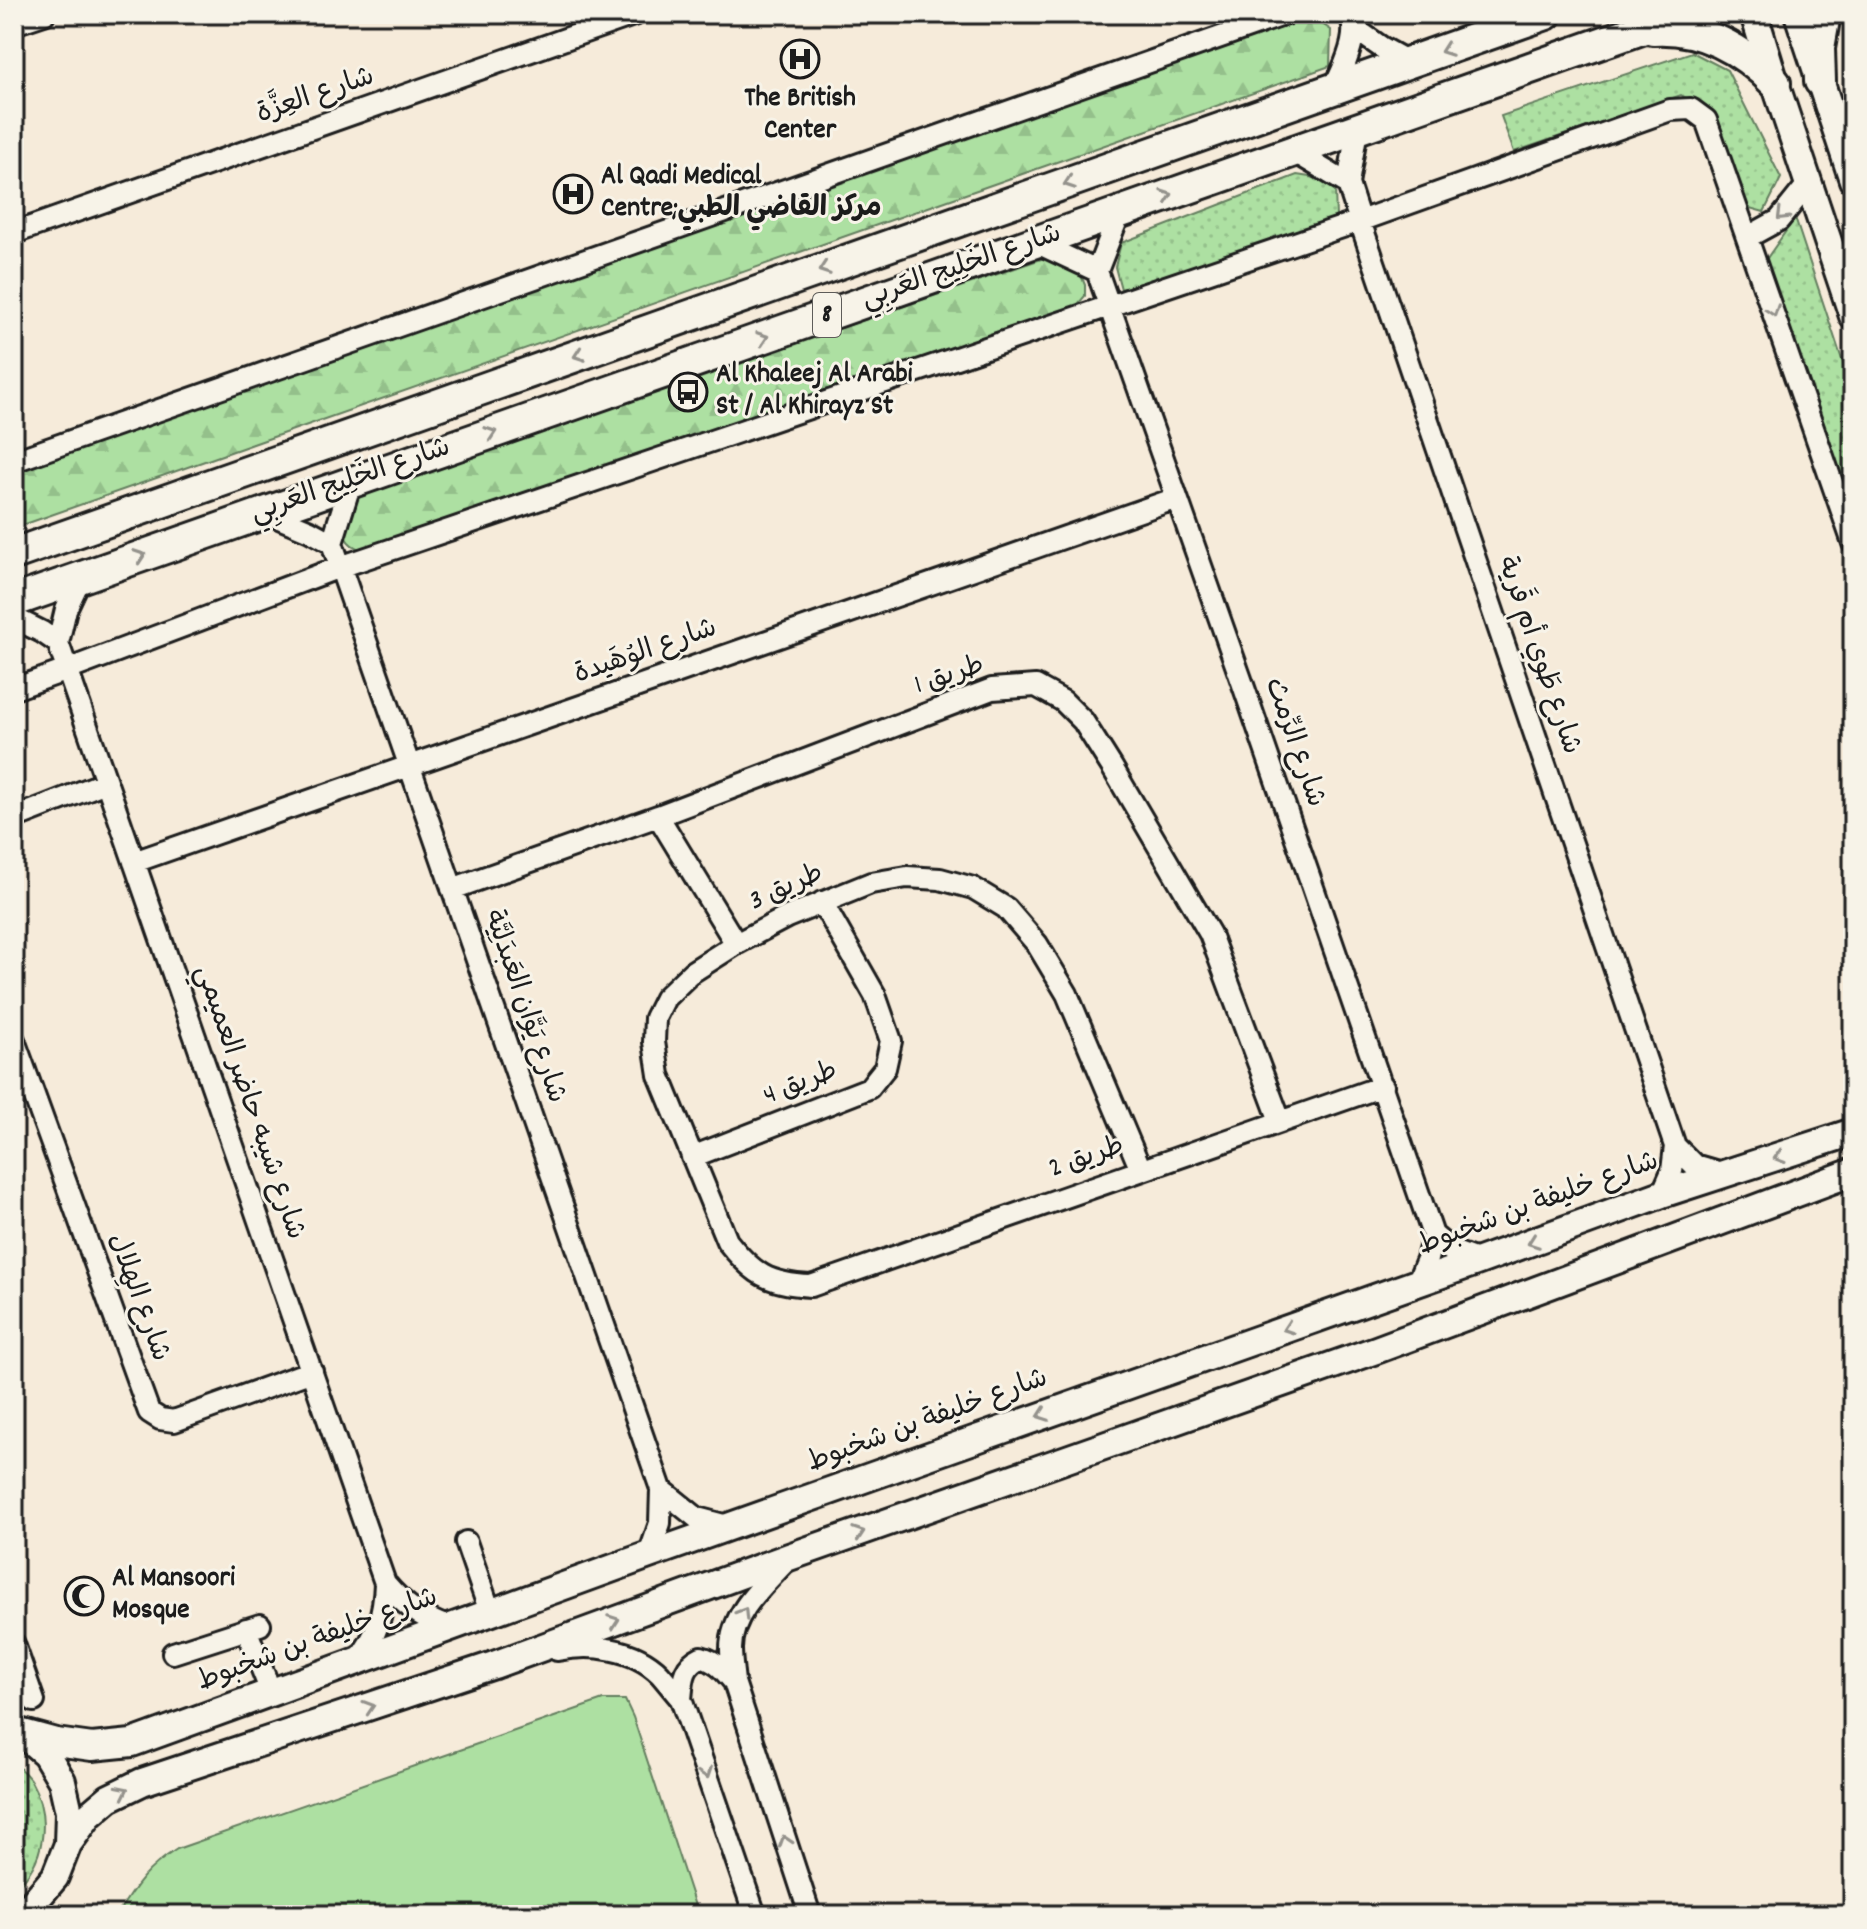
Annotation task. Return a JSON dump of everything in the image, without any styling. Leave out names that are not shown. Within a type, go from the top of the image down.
[{"type":"highway","name":"شارع الخَلِيج العَربِي","points":[[14,554],[1546,14]]},
{"type":"highway","name":"شارع الخَلِيج العَربِي","points":[[14,601],[1684,14]]},
{"type":"highway","points":[[1820,81],[1819,48],[1825,14]]},
{"type":"highway","points":[[1639,30],[1681,30],[1721,42],[1750,59],[1775,83]]},
{"type":"main road","points":[[1754,14],[1853,316]]},
{"type":"main road","points":[[1798,14],[1853,180]]},
{"type":"main road","name":"شارع خليفة بن شخبوط","points":[[18,1731],[56,1742],[92,1747],[132,1743],[448,1627],[1662,1194],[1853,1132]]},
{"type":"main road","points":[[14,1914],[32,1904],[55,1877],[68,1844],[89,1815],[109,1798],[142,1782],[494,1665],[789,1557],[1376,1350],[1853,1172]]},
{"type":"main road","points":[[18,1731],[46,1754],[62,1781],[69,1812],[68,1844]]},
{"type":"street","points":[[14,24],[44,14]]},
{"type":"street","name":"شارع العِزَّة","points":[[14,233],[636,14]]},
{"type":"street","points":[[14,461],[1286,14]]},
{"type":"street","points":[[1352,21],[1381,47],[1410,63]]},
{"type":"street","points":[[1333,90],[1346,60],[1352,21]]},
{"type":"street","points":[[14,689],[340,567],[1360,221],[1670,110],[1691,109],[1706,120],[1853,543]]},
{"type":"street","name":"شارع طَوي أم قَرية","points":[[1357,129],[1348,184],[1675,1146]]},
{"type":"street","points":[[1293,151],[1348,184]]},
{"type":"street","points":[[1748,237],[1779,220],[1808,184]]},
{"type":"street","points":[[1035,242],[1097,271],[1120,212]]},
{"type":"street","name":"شارع الرِّمث","points":[[1097,271],[1433,1235]]},
{"type":"street","points":[[265,512],[332,543],[351,482]]},
{"type":"street","name":"شارع الوُهَيدة","points":[[134,862],[1177,498]]},
{"type":"street","name":"شارع يَوَّان العَبدَلِيَّة","points":[[332,543],[661,1489],[660,1523],[649,1555]]},
{"type":"street","points":[[14,618],[58,643],[66,609],[81,577]]},
{"type":"street","name":"شارع شيبه حاضر العميمي","points":[[58,643],[385,1583],[385,1600],[376,1633],[357,1661]]},
{"type":"street","name":"طريق 1","points":[[452,889],[658,816],[992,689],[1036,686],[1063,701],[1083,721],[1210,934],[1280,1121]]},
{"type":"street","points":[[14,818],[106,782]]},
{"type":"street","points":[[658,816],[736,944]]},
{"type":"street","name":"طريق 3","points":[[811,1286],[786,1285],[766,1278],[743,1262],[727,1241],[659,1075],[654,1042],[655,1018],[665,998],[692,972],[736,944],[787,917],[871,883],[907,877],[940,879],[973,888],[1006,908],[1037,944],[1067,994],[1141,1170]]},
{"type":"street","name":"طريق 4","points":[[692,1157],[869,1088],[885,1068],[891,1041],[875,995],[822,902]]},
{"type":"street","name":"شارع الهِلال","points":[[14,1040],[149,1412],[160,1419],[174,1421],[312,1371]]},
{"type":"street","name":"طريق 2","points":[[811,1286],[1383,1086]]},
{"type":"street","points":[[1675,1146],[1694,1165],[1725,1174]]},
{"type":"street","points":[[1662,1194],[1672,1171],[1675,1146]]},
{"type":"street","points":[[1417,1283],[1433,1235],[1452,1251],[1479,1261]]},
{"type":"street","points":[[661,1489],[697,1518],[731,1527]]},
{"type":"street","points":[[466,1542],[490,1612]]},
{"type":"street","points":[[789,1557],[760,1588],[739,1618],[731,1647],[734,1682],[810,1915]]},
{"type":"street","name":"شارع شيبه حاضر العميمي","points":[[385,1583],[406,1606],[448,1627]]},
{"type":"street","points":[[173,1653],[253,1627],[271,1692]]},
{"type":"street","points":[[14,1644],[34,1701]]},
{"type":"street","points":[[494,1665],[573,1647],[601,1647],[644,1662],[658,1673],[681,1699],[755,1915]]},
{"type":"street","points":[[681,1699],[684,1671],[690,1662],[701,1657],[721,1666],[734,1682]]},
{"type":"green space","points":[[1284,14],[1307,14],[1331,30],[1330,66],[14,528],[14,465]]},
{"type":"green space","points":[[1692,52],[1727,70],[1781,178],[1764,212],[1746,207],[1708,109],[1681,95],[1514,152],[1501,116]]},
{"type":"green space","points":[[1297,175],[1322,179],[1335,189],[1336,218],[1308,231],[1121,289],[1115,267],[1121,243]]},
{"type":"green space","points":[[1795,218],[1853,393],[1853,515],[1765,261]]},
{"type":"green space","points":[[1044,258],[1076,263],[1085,285],[1085,296],[1073,310],[374,552],[360,549],[346,538],[346,521],[362,493]]},
{"type":"green space","points":[[603,1700],[625,1700],[633,1717],[698,1915],[117,1915],[142,1878],[177,1849]]},
{"type":"green space","points":[[14,1763],[31,1781],[43,1824],[39,1853],[25,1878],[14,1889]]},
{"type":"place","name":"The British Center","points":[[800,59]]},
{"type":"place","name":"Al Qadi Medical Centre;مركز القاضي الطبي","points":[[573,194]]},
{"type":"place","name":"Al Khaleej Al Arabi St / Al Khirayz St","points":[[688,392]]},
{"type":"place","name":"Al Mansoori Mosque","points":[[84,1596]]}]
